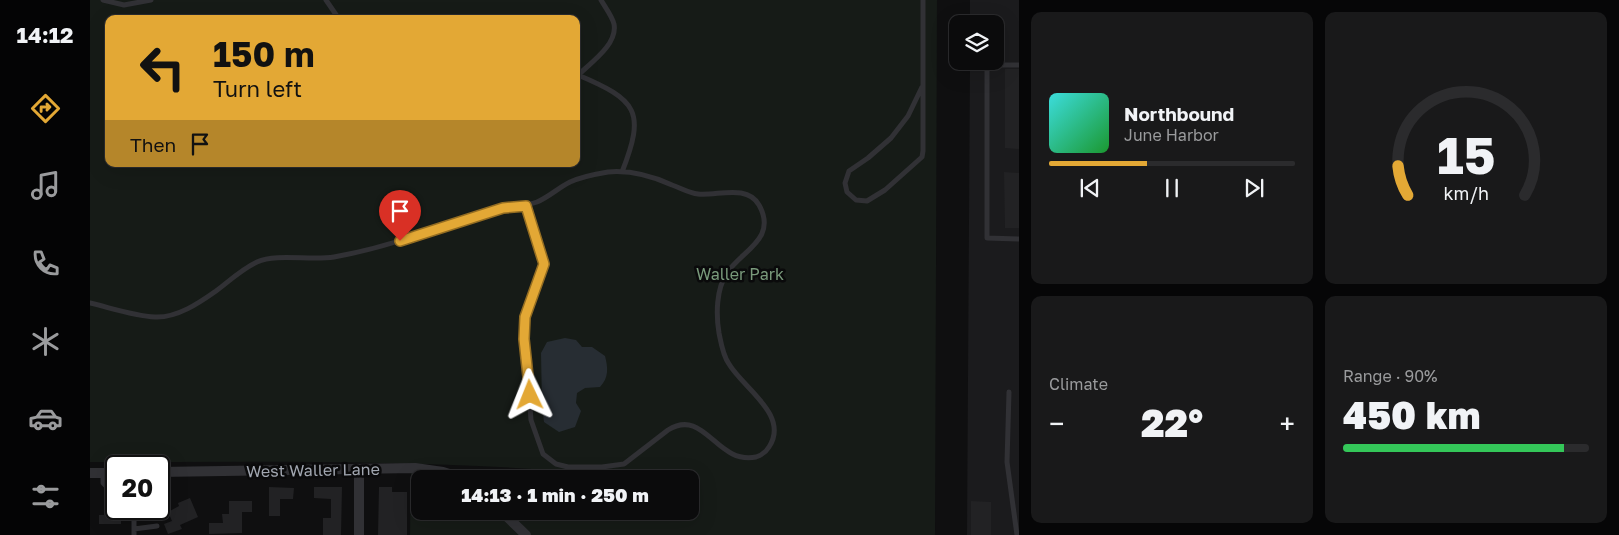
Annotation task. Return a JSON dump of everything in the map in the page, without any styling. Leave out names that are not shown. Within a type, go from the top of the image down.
[{"type":"street","name":"West Waller Lane","points":[[170,472],[415,468],[429,470]]},
{"type":"street","points":[[359,469],[359,535]]},
{"type":"street","points":[[90,473],[103,473]]},
{"type":"street","points":[[510,520],[526,535]]},
{"type":"lane","points":[[103,0],[124,6],[151,0]]},
{"type":"lane","points":[[326,0],[336,15]]},
{"type":"lane","points":[[580,73],[605,49],[613,34],[614,25],[601,0]]},
{"type":"lane","points":[[922,87],[908,116],[891,138],[868,158],[849,170],[845,183],[847,192],[856,200],[866,201],[885,190],[922,157],[923,0]]},
{"type":"lane","points":[[1019,65],[987,65],[987,238],[1019,238]]},
{"type":"lane","points":[[580,77],[611,91],[625,101],[635,118],[635,130],[622,172]]},
{"type":"lane","points":[[90,303],[156,317],[167,315],[198,303],[256,263],[274,259],[325,258],[413,237],[503,208],[526,206],[550,195],[570,182],[607,172],[622,172],[654,177],[694,194],[745,193],[753,197],[763,214],[762,234],[757,244],[727,272],[721,286],[718,326],[727,363],[759,399],[772,419],[775,431],[773,441],[766,452],[757,457],[734,455],[718,446],[702,430],[686,424],[675,425],[624,464],[602,468],[568,467],[556,464],[543,454],[531,420],[524,328],[528,305],[544,264],[526,206]]},
{"type":"lane","points":[[1009,392],[1007,462],[1017,535]]},
{"type":"lane","points":[[103,473],[103,483],[105,485]]},
{"type":"lane","points":[[134,520],[134,535]]},
{"type":"lane","points":[[134,528],[157,526]]},
{"type":"shaded area","points":[[970,0],[1019,0],[1019,535],[967,535],[970,70],[1004,70],[1004,15],[970,15]]},
{"type":"shaded area","points":[[565,338],[576,340],[582,347],[592,347],[605,356],[607,372],[605,380],[600,387],[585,388],[577,393],[576,403],[581,411],[575,427],[559,432],[544,422],[541,353],[547,342]]},
{"type":"green space","name":"Waller Park","points":[[90,0],[937,0],[935,535],[410,535],[411,470],[411,520],[699,520],[699,470],[547,470],[490,466],[376,463],[170,462],[170,455],[105,455],[105,462],[90,462]]},
{"type":"building","points":[[1005,69],[1019,69],[1019,149],[1005,148]]},
{"type":"building","points":[[1004,172],[1019,173],[1019,228],[1005,228]]},
{"type":"building","points":[[269,487],[294,488],[293,499],[280,499],[280,516],[269,516]]},
{"type":"building","points":[[314,487],[342,487],[341,535],[323,535],[323,518],[331,518],[331,499],[314,498]]},
{"type":"building","points":[[379,487],[392,487],[392,492],[407,492],[407,535],[378,535]]},
{"type":"building","points":[[105,496],[105,520],[121,520],[121,524],[99,524],[99,515],[104,515]]},
{"type":"building","points":[[190,498],[198,517],[180,525],[182,529],[168,534],[164,524],[172,521],[170,511],[179,506],[178,503]]},
{"type":"building","points":[[229,501],[252,501],[252,512],[242,512],[242,533],[209,534],[209,523],[223,523],[222,514],[229,514]]},
{"type":"building","points":[[971,501],[991,502],[991,535],[971,535]]},
{"type":"route","points":[[400,241],[503,208],[526,206],[544,264],[525,317],[524,339],[528,362],[530,395]]}]
